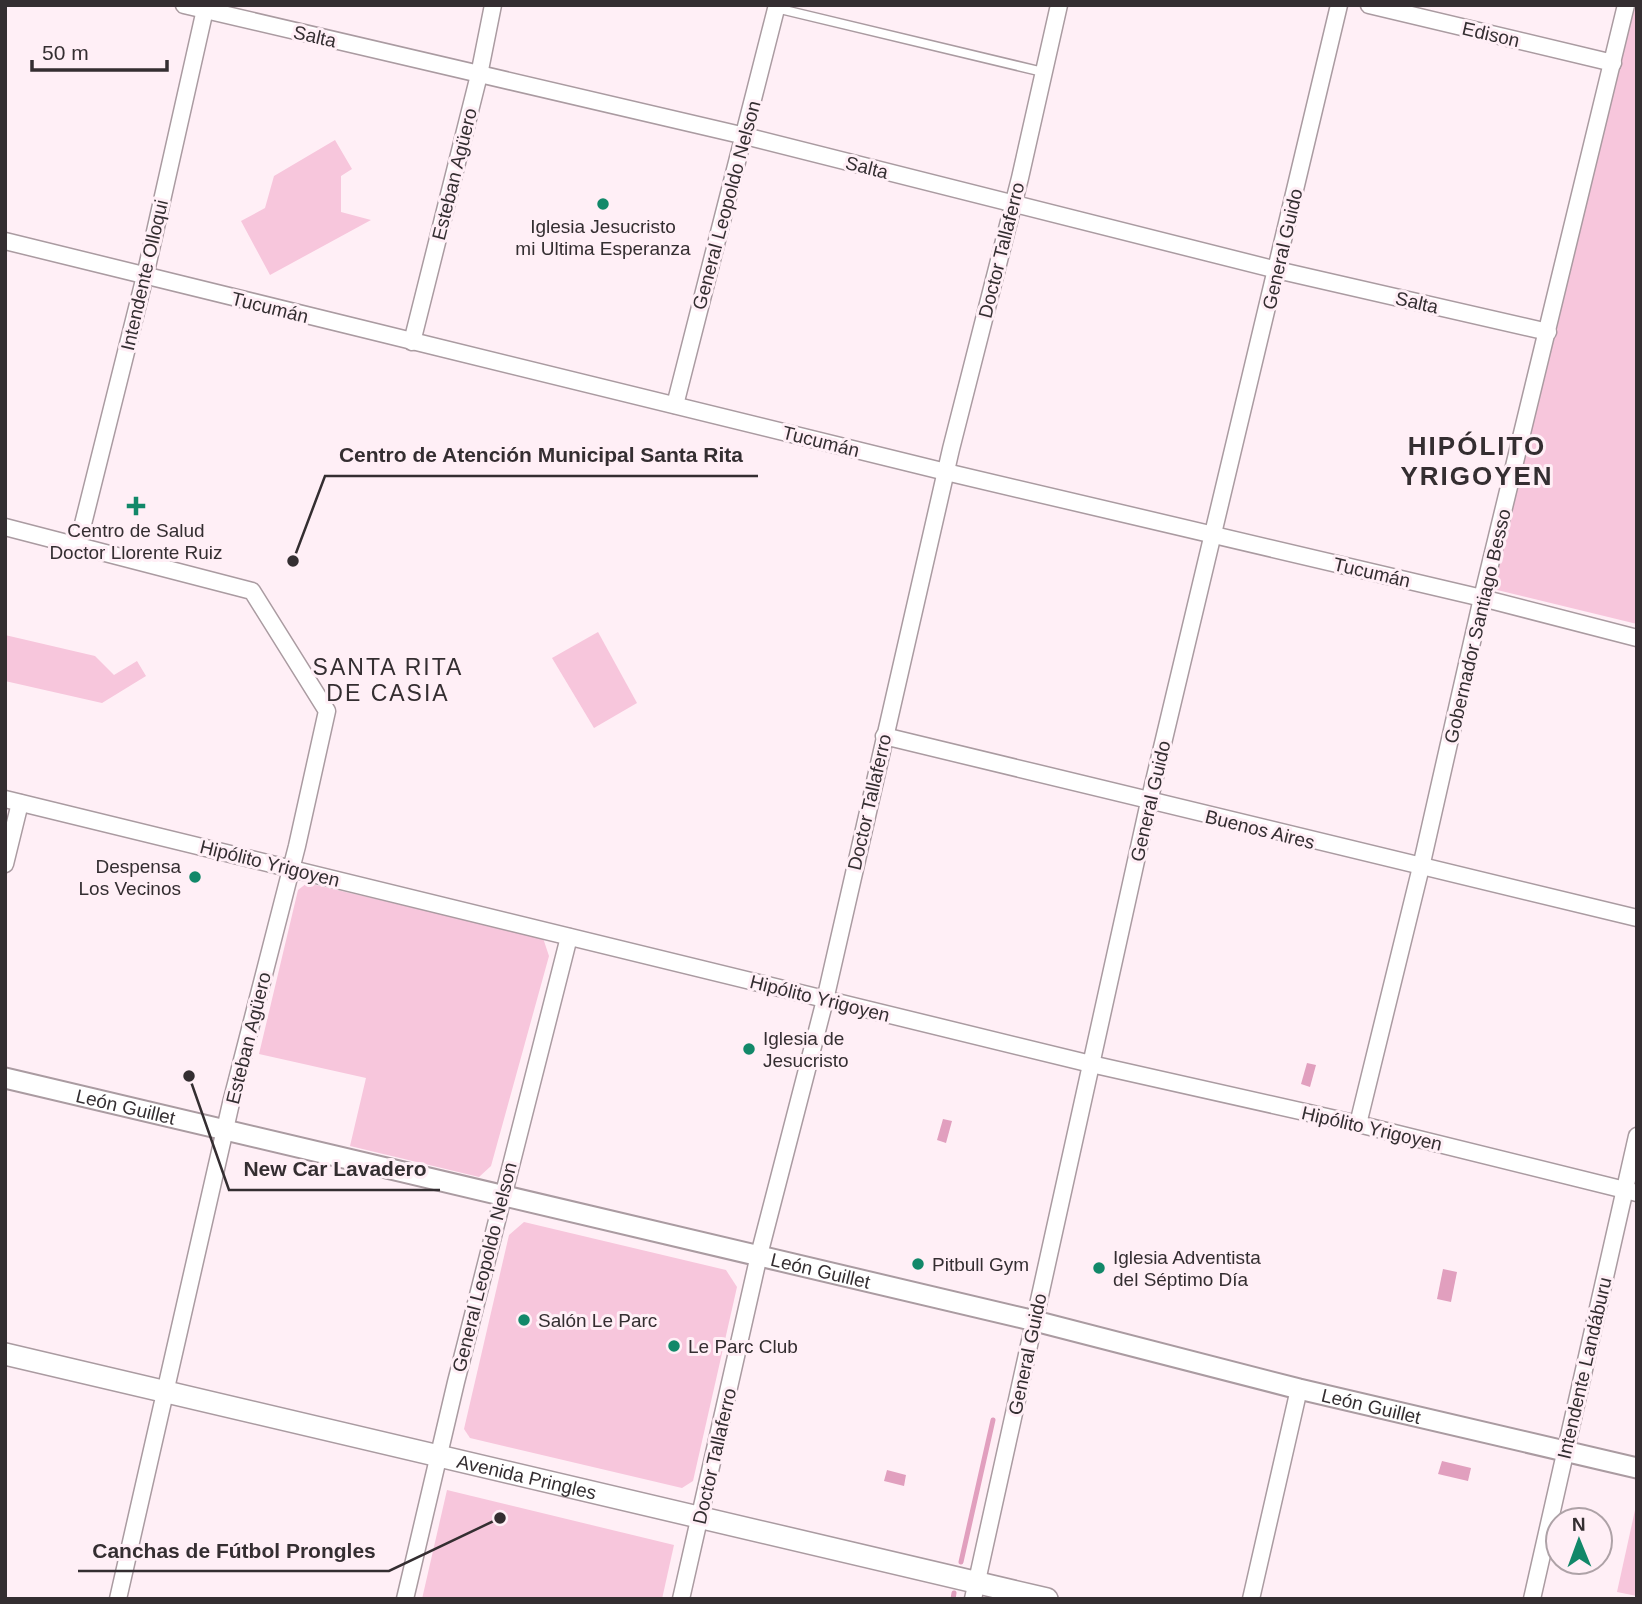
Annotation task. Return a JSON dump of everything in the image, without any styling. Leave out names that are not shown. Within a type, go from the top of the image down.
[{"type":"main road","name":"Avenida Pringles","points":[[5,1354],[700,1516],[975,1590],[1048,1599]]},
{"type":"street","name":"Salta","points":[[184,5],[745,136],[1277,270],[1548,332]]},
{"type":"street","name":"Esteban Agüero","points":[[412,342],[479,75],[493,5]]},
{"type":"street","name":"Doctor Tallaferro","points":[[681,1599],[759,1255],[825,1000],[946,472],[1020,178],[1059,5]]},
{"type":"street","name":"General Guido","points":[[975,1590],[1149,802],[1339,5]]},
{"type":"street","name":"Edison","points":[[1370,5],[1613,62]]},
{"type":"street","name":"Gobernador Santiago Besso","points":[[1358,1124],[1626,5]]},
{"type":"street","name":"General Leopoldo Nelson","points":[[675,405],[776,6]]},
{"type":"street","name":"Intendente Olloqui","points":[[78,544],[145,276],[206,8]]},
{"type":"street","name":"Tucumán","points":[[5,241],[946,472],[1482,598],[1637,638]]},
{"type":"street","points":[[5,527],[78,544]]},
{"type":"street","name":"Esteban Agüero","points":[[78,544],[252,590],[327,711],[226,1130],[118,1599]]},
{"type":"street","name":"Buenos Aires","points":[[884,736],[1637,918]]},
{"type":"street","points":[[5,864],[13,801]]},
{"type":"street","name":"Hipólito Yrigoyen","points":[[13,801],[825,1000],[1358,1124],[1631,1192]]},
{"type":"street","name":"General Leopoldo Nelson","points":[[405,1599],[503,1194],[569,937]]},
{"type":"street","name":"León Guillet","points":[[5,1078],[759,1255],[1035,1321],[1299,1389],[1637,1468]]},
{"type":"street","name":"Intendente Landáburu","points":[[1532,1599],[1565,1451],[1631,1192],[1637,1136]]},
{"type":"street","points":[[1251,1599],[1299,1389]]},
{"type":"lane","points":[[776,6],[1043,72]]},
{"type":"shaded area","points":[[1626,5],[1637,5],[1637,624],[1493,589]]},
{"type":"shaded area","points":[[335,140],[352,169],[341,176],[341,212],[371,220],[270,275],[241,221],[265,208],[274,176]]},
{"type":"shaded area","points":[[598,632],[637,703],[594,728],[552,658]]},
{"type":"shaded area","points":[[5,635],[95,656],[114,675],[137,661],[146,676],[102,703],[5,681]]},
{"type":"shaded area","points":[[307,883],[543,938],[549,956],[491,1166],[479,1177],[350,1146],[366,1078],[259,1054],[298,890]]},
{"type":"shaded area","points":[[1307,1063],[1316,1065],[1310,1087],[1301,1084]]},
{"type":"shaded area","points":[[943,1119],[952,1121],[946,1143],[937,1140]]},
{"type":"shaded area","points":[[524,1222],[726,1270],[737,1287],[693,1481],[682,1488],[470,1438],[464,1429],[509,1235]]},
{"type":"shaded area","points":[[1443,1269],[1457,1272],[1451,1302],[1437,1299]]},
{"type":"shaded area","points":[[1442,1461],[1471,1468],[1468,1481],[1438,1474]]},
{"type":"shaded area","points":[[887,1470],[906,1475],[904,1486],[884,1481]]},
{"type":"shaded area","points":[[447,1490],[674,1545],[662,1599],[422,1599]]},
{"type":"shaded area","points":[[1637,1501],[1637,1596],[1617,1592]]},
{"type":"waterway","points":[[961,1562],[993,1420]]},
{"type":"waterway","points":[[953,1599],[954,1593]]},
{"type":"place","name":"Iglesia Jesucristo mi Ultima Esperanza","points":[[603,204]]},
{"type":"place","name":"Centro de Salud Doctor Llorente Ruiz","points":[[136,506]]},
{"type":"place","name":"Centro de Atención Municipal Santa Rita","points":[[293,561]]},
{"type":"place","name":"Despensa Los Vecinos","points":[[195,877]]},
{"type":"place","name":"Iglesia de Jesucristo","points":[[749,1049]]},
{"type":"place","name":"New Car Lavadero","points":[[189,1076]]},
{"type":"place","name":"Pitbull Gym","points":[[918,1264]]},
{"type":"place","name":"Iglesia Adventista del Séptimo Día","points":[[1099,1268]]},
{"type":"place","name":"Salón Le Parc","points":[[524,1320]]},
{"type":"place","name":"Le Parc Club","points":[[674,1346]]},
{"type":"place","name":"Canchas de Fútbol Prongles","points":[[500,1518]]},
{"type":"district","name":"HIPÓLITO YRIGOYEN","points":[[1477,461]]},
{"type":"district","name":"SANTA RITA DE CASIA","points":[[388,680]]}]
